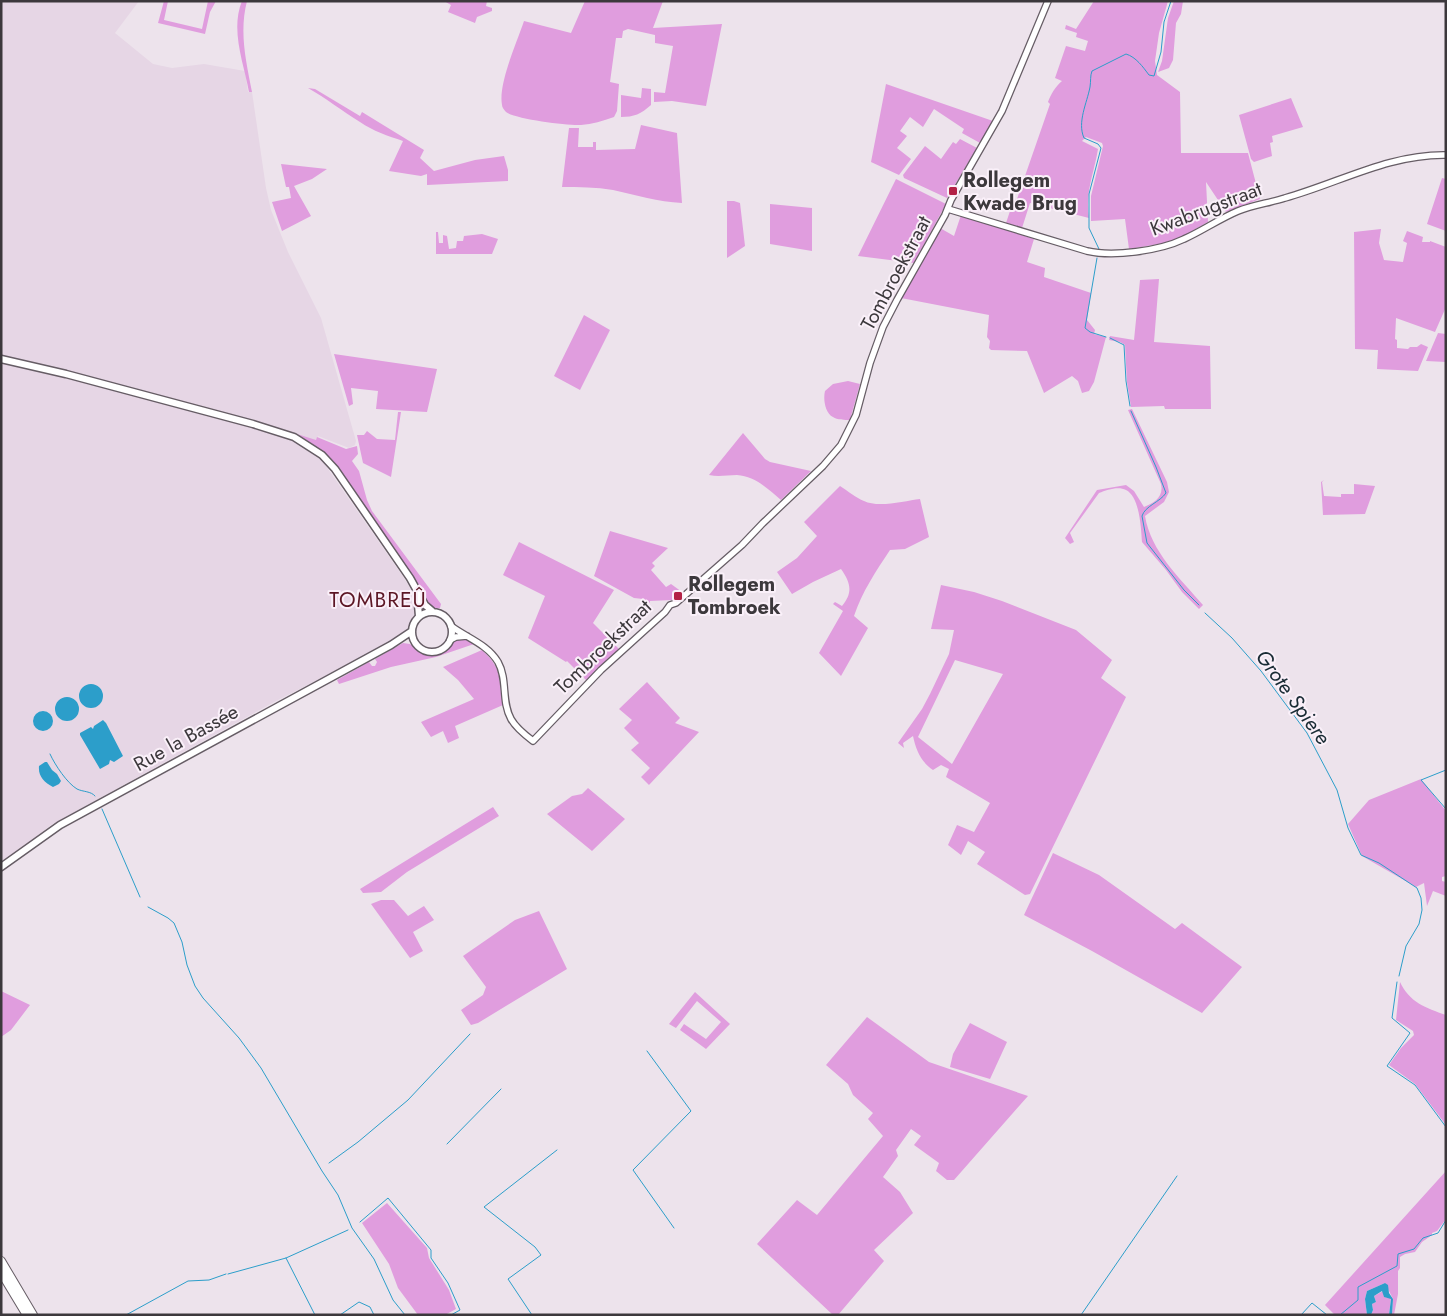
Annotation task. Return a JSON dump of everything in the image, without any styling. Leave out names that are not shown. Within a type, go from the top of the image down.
[{"type":"highway","points":[[1,1261],[33,1315]]},
{"type":"highway","points":[[1,1272],[27,1315]]},
{"type":"main road","points":[[1,359],[66,374],[253,424],[294,437],[322,455],[335,469],[432,612]]},
{"type":"main road","points":[[417,592],[419,616]]},
{"type":"main road","points":[[432,612],[447,618],[451,626],[450,640],[445,647],[434,652],[422,649],[416,644],[412,630],[413,623],[419,616],[432,612]]},
{"type":"main road","name":"Rue la Bassée","points":[[1,867],[60,826],[391,645],[412,630]]},
{"type":"main road","name":"Rue la Bassée","points":[[391,645],[406,641],[416,644]]},
{"type":"street","name":"Tombroekstraat","points":[[469,636],[486,649],[497,662],[503,674],[506,706],[510,718],[533,741],[601,670],[665,612],[670,605],[676,603],[722,561],[740,542],[748,538],[828,461],[846,436],[858,410],[870,363],[883,327],[951,200],[1002,112],[1048,1]]},
{"type":"street","name":"Kwabrugstraat","points":[[948,208],[1087,251],[1118,254],[1168,245],[1246,208],[1286,198],[1394,161],[1419,155],[1446,155]]},
{"type":"street","points":[[451,626],[469,636]]},
{"type":"street","points":[[450,640],[461,636],[469,636]]},
{"type":"shaded area","points":[[1,1],[139,1],[115,33],[153,64],[172,68],[204,64],[245,71],[248,92],[252,92],[271,210],[288,252],[321,318],[356,441],[355,445],[349,448],[318,436],[316,440],[325,447],[319,456],[404,578],[415,596],[417,609],[407,631],[401,637],[276,701],[51,825],[1,864]]},
{"type":"shaded area","points":[[164,1],[168,1],[164,20],[202,29],[208,1],[216,1],[210,12],[205,34],[158,23]]},
{"type":"shaded area","points":[[242,1],[247,1],[243,35],[252,92],[249,92],[239,47],[237,24]]},
{"type":"shaded area","points":[[444,1],[487,1],[486,6],[492,8],[492,11],[477,17],[475,23],[448,12],[451,5]]},
{"type":"shaded area","points":[[585,1],[663,1],[653,28],[722,24],[706,106],[672,101],[654,102],[654,92],[665,93],[673,46],[655,43],[655,35],[628,29],[623,31],[622,38],[616,38],[610,82],[619,84],[617,111],[614,117],[593,123],[575,125],[530,119],[506,112],[502,106],[505,75],[524,21],[571,33]]},
{"type":"shaded area","points":[[1094,1],[1168,1],[1159,33],[1155,61],[1157,75],[1180,92],[1181,153],[1248,153],[1260,199],[1226,212],[1206,182],[1208,222],[1171,242],[1129,249],[1125,219],[1091,221],[1091,196],[1103,146],[1102,143],[1086,137],[1082,141],[1098,149],[1089,191],[1089,218],[1030,203],[1022,228],[1006,223],[1014,199],[1017,199],[1050,104],[1048,102],[1062,81],[1055,78],[1066,46],[1085,51],[1088,41],[1076,37],[1077,33],[1065,29],[1066,25],[1076,29]]},
{"type":"shaded area","points":[[1174,1],[1183,1],[1181,14],[1176,23],[1173,60],[1169,68],[1158,72],[1162,61],[1168,18]]},
{"type":"shaded area","points":[[886,84],[993,121],[980,143],[962,133],[964,129],[934,109],[923,127],[910,117],[900,131],[907,136],[897,148],[911,159],[899,175],[871,162]]},
{"type":"shaded area","points":[[308,88],[315,89],[360,116],[362,112],[424,150],[420,158],[434,171],[475,160],[504,156],[508,170],[508,181],[427,185],[427,174],[421,176],[389,171],[403,141],[370,128]]},
{"type":"shaded area","points":[[642,88],[651,89],[651,105],[637,114],[621,117],[621,95],[641,98]]},
{"type":"shaded area","points":[[1291,98],[1303,127],[1272,136],[1273,142],[1270,143],[1272,156],[1254,162],[1251,159],[1239,115]]},
{"type":"shaded area","points":[[641,125],[677,133],[682,203],[656,200],[607,189],[562,187],[569,128],[579,128],[578,147],[593,147],[593,142],[596,142],[596,150],[635,149]]},
{"type":"shaded area","points":[[960,139],[977,148],[947,198],[904,178],[903,175],[925,146],[941,159],[953,142],[956,144]]},
{"type":"shaded area","points":[[281,164],[327,169],[312,179],[294,186],[311,216],[282,231],[272,202],[291,198],[289,187],[286,187]]},
{"type":"shaded area","points":[[1442,178],[1446,179],[1446,231],[1427,224]]},
{"type":"shaded area","points":[[896,179],[946,204],[914,263],[858,256]]},
{"type":"shaded area","points":[[727,201],[740,203],[745,246],[727,258]]},
{"type":"shaded area","points":[[770,204],[812,208],[812,251],[770,244]]},
{"type":"shaded area","points":[[961,215],[1034,239],[1027,262],[1045,268],[1044,277],[1091,293],[1087,320],[1095,330],[1094,334],[1106,337],[1094,382],[1089,391],[1082,393],[1078,381],[1072,376],[1044,393],[1027,351],[991,350],[989,348],[990,341],[987,337],[989,315],[901,298],[940,228],[954,236]]},
{"type":"shaded area","points":[[1381,229],[1379,243],[1384,260],[1403,262],[1407,243],[1403,241],[1407,231],[1423,237],[1422,242],[1430,241],[1446,247],[1446,307],[1435,332],[1396,318],[1395,339],[1397,340],[1397,348],[1408,349],[1421,344],[1428,347],[1418,371],[1377,369],[1378,350],[1355,349],[1354,232]]},
{"type":"shaded area","points":[[436,232],[438,232],[439,243],[443,243],[443,235],[447,236],[449,249],[456,248],[457,241],[463,241],[464,236],[482,234],[498,239],[492,254],[436,254]]},
{"type":"shaded area","points":[[1159,279],[1154,342],[1210,346],[1211,409],[1165,409],[1164,406],[1131,407],[1127,382],[1125,345],[1109,340],[1110,336],[1134,340],[1140,280]]},
{"type":"shaded area","points":[[584,315],[610,330],[580,390],[554,376]]},
{"type":"shaded area","points":[[1438,333],[1446,334],[1446,362],[1426,361]]},
{"type":"shaded area","points":[[334,354],[437,369],[427,412],[376,409],[378,391],[351,388],[353,404],[349,406]]},
{"type":"shaded area","points":[[848,381],[860,384],[850,420],[841,420],[830,415],[826,409],[825,391],[833,384]]},
{"type":"shaded area","points":[[1132,409],[1167,482],[1169,492],[1164,502],[1145,516],[1148,529],[1160,553],[1203,605],[1199,609],[1182,592],[1142,542],[1137,506],[1131,494],[1126,490],[1116,488],[1099,493],[1070,533],[1074,542],[1070,544],[1065,538],[1097,490],[1126,485],[1134,491],[1144,507],[1160,496],[1161,484],[1128,410]]},
{"type":"shaded area","points":[[398,412],[401,412],[391,477],[363,463],[357,435],[364,435],[367,431],[377,439],[395,440]]},
{"type":"shaded area","points":[[743,433],[765,459],[770,462],[811,471],[781,500],[750,478],[737,475],[709,475]]},
{"type":"shaded area","points":[[297,434],[316,440],[317,437],[346,449],[357,446],[358,454],[352,461],[359,471],[372,511],[441,604],[440,608],[435,609],[429,605],[410,572],[333,461],[320,449]]},
{"type":"shaded area","points":[[1324,480],[1322,482],[1324,496],[1341,497],[1341,494],[1354,494],[1354,484],[1375,486],[1365,514],[1323,515],[1321,482]]},
{"type":"shaded area","points":[[840,486],[858,498],[870,503],[892,503],[920,499],[929,537],[905,549],[890,550],[865,590],[857,607],[854,616],[868,628],[841,676],[819,653],[843,611],[833,604],[835,602],[842,606],[848,597],[849,583],[841,569],[792,594],[777,572],[797,558],[817,536],[804,522]]},
{"type":"shaded area","points":[[610,531],[668,548],[652,563],[655,566],[651,570],[666,587],[671,584],[682,592],[672,600],[643,602],[643,599],[634,598],[594,576]]},
{"type":"shaded area","points":[[519,542],[614,590],[593,623],[620,650],[587,681],[567,661],[528,638],[545,596],[503,575]]},
{"type":"shaded area","points":[[941,585],[974,592],[1002,601],[1076,630],[1112,660],[1101,678],[1126,697],[1030,894],[1025,895],[977,864],[985,852],[968,841],[961,855],[948,845],[957,825],[974,832],[990,803],[946,777],[949,769],[941,765],[933,770],[929,767],[920,755],[913,736],[903,743],[904,748],[898,743],[922,709],[949,654],[954,630],[931,629]],"holes":[[[955,660],[1003,674],[952,764],[918,737]]]},
{"type":"shaded area","points":[[464,637],[474,644],[436,657],[391,667],[339,684],[337,680],[369,662],[372,666],[375,666],[377,662],[375,659],[403,643],[410,644],[425,654],[436,654],[445,650],[453,640]]},
{"type":"shaded area","points":[[482,650],[497,669],[503,705],[455,726],[459,738],[448,743],[443,731],[431,737],[421,722],[474,699],[458,680],[443,667]]},
{"type":"shaded area","points":[[647,682],[680,718],[675,723],[699,732],[649,785],[641,777],[650,768],[631,750],[639,743],[624,728],[632,720],[619,709]]},
{"type":"shaded area","points":[[1421,779],[1446,811],[1446,876],[1442,877],[1442,881],[1446,882],[1446,896],[1433,891],[1427,906],[1424,883],[1416,887],[1362,856],[1348,824],[1369,800]]},
{"type":"shaded area","points":[[588,788],[625,819],[592,851],[547,814],[572,796],[582,794]]},
{"type":"shaded area","points":[[493,807],[499,816],[407,872],[381,892],[363,893],[360,889]]},
{"type":"shaded area","points":[[1053,853],[1099,875],[1175,929],[1182,923],[1242,967],[1202,1013],[1024,915]]},
{"type":"shaded area","points":[[381,900],[394,900],[408,916],[424,906],[434,920],[413,932],[423,951],[410,958],[371,904]]},
{"type":"shaded area","points":[[539,911],[567,969],[478,1023],[471,1025],[461,1010],[483,995],[486,987],[463,956],[515,920]]},
{"type":"shaded area","points":[[1400,982],[1408,995],[1413,999],[1425,1007],[1446,1015],[1446,1125],[1415,1084],[1389,1065],[1401,1048],[1414,1035],[1413,1031],[1396,1020]]},
{"type":"shaded area","points":[[1,991],[30,1005],[11,1030],[1,1037]]},
{"type":"shaded area","points":[[695,992],[730,1024],[706,1049],[680,1030],[684,1024],[706,1039],[721,1022],[697,1001],[676,1028],[669,1024]]},
{"type":"shaded area","points":[[867,1017],[929,1062],[1028,1096],[954,1180],[947,1180],[936,1171],[939,1163],[914,1145],[921,1136],[911,1129],[896,1150],[898,1156],[883,1177],[900,1192],[913,1213],[874,1250],[884,1261],[838,1315],[833,1315],[757,1244],[797,1200],[817,1215],[883,1136],[868,1119],[873,1113],[853,1095],[848,1084],[826,1065]]},
{"type":"shaded area","points":[[970,1023],[1007,1042],[990,1079],[950,1067],[953,1054]]},
{"type":"shaded area","points":[[1446,1171],[1446,1219],[1437,1231],[1422,1242],[1415,1252],[1400,1257],[1398,1294],[1394,1315],[1392,1315],[1393,1299],[1385,1283],[1367,1291],[1365,1299],[1367,1315],[1335,1315],[1325,1305]]},
{"type":"shaded area","points":[[387,1203],[427,1248],[429,1258],[449,1290],[456,1309],[445,1315],[418,1315],[398,1288],[389,1264],[362,1223]]},
{"type":"shaded area","points":[[1383,1291],[1384,1297],[1391,1298],[1389,1315],[1371,1315],[1373,1310],[1372,1304],[1376,1302],[1374,1296]]},
{"type":"water","points":[[91,684],[99,688],[103,696],[99,704],[91,708],[83,704],[79,696],[83,688]]},
{"type":"water","points":[[67,697],[75,701],[79,709],[75,717],[67,721],[59,717],[55,709],[59,701]]},
{"type":"water","points":[[43,711],[50,714],[53,721],[50,728],[43,731],[36,728],[33,721],[36,714]]},
{"type":"water","points":[[103,720],[123,756],[114,762],[110,760],[109,764],[100,769],[80,733],[91,727],[93,729],[94,726]]},
{"type":"water","points":[[47,762],[61,781],[53,787],[44,781],[40,773],[39,766]]},
{"type":"water","points":[[1385,1283],[1388,1285],[1389,1293],[1393,1299],[1392,1315],[1389,1315],[1391,1299],[1384,1297],[1382,1291],[1374,1296],[1376,1302],[1372,1304],[1373,1310],[1371,1315],[1367,1315],[1365,1299],[1367,1291]]},
{"type":"waterway","name":"Grote Spiere","points":[[1099,249],[1089,228],[1089,194],[1101,148],[1098,144],[1084,138],[1082,132],[1083,112],[1090,87],[1091,73],[1126,54],[1136,60],[1149,75],[1154,76],[1161,52],[1164,22],[1171,1]]},
{"type":"waterway","name":"Grote Spiere","points":[[1097,258],[1085,328],[1090,332],[1106,337]]},
{"type":"waterway","name":"Grote Spiere","points":[[1110,338],[1124,345],[1126,381],[1130,406]]},
{"type":"waterway","name":"Grote Spiere","points":[[1131,411],[1166,493],[1146,509],[1142,516],[1147,543],[1184,590],[1199,605]]},
{"type":"waterway","name":"Grote Spiere","points":[[1205,613],[1232,638],[1261,671],[1307,733],[1337,790],[1348,828],[1361,855],[1379,863],[1417,888],[1421,898],[1422,910],[1419,924],[1406,946],[1399,976]]},
{"type":"waterway","points":[[50,754],[69,783],[77,789],[95,796]]},
{"type":"waterway","points":[[1446,770],[1421,780],[1446,809]]},
{"type":"waterway","points":[[102,809],[140,897]]},
{"type":"waterway","points":[[148,907],[174,923],[182,942],[187,965],[195,986],[203,998],[239,1038],[261,1068],[338,1195],[352,1228],[374,1259],[393,1300],[405,1315]]},
{"type":"waterway","name":"Grote Spiere","points":[[1397,982],[1392,1018],[1410,1033],[1387,1066],[1415,1085],[1446,1127]]},
{"type":"waterway","points":[[329,1163],[358,1142],[408,1100],[470,1034]]},
{"type":"waterway","points":[[647,1051],[691,1111],[633,1170],[674,1228]]},
{"type":"waterway","points":[[447,1144],[501,1089]]},
{"type":"waterway","points":[[532,1315],[508,1279],[541,1255],[535,1247],[484,1207],[557,1150]]},
{"type":"waterway","points":[[1081,1315],[1177,1176]]},
{"type":"waterway","points":[[360,1222],[388,1198],[431,1250],[431,1258],[448,1283],[460,1310],[451,1315]]},
{"type":"waterway","name":"Grote Spiere","points":[[1340,1315],[1358,1300],[1358,1287],[1397,1266],[1398,1254],[1414,1249],[1423,1238],[1438,1233],[1446,1220]]},
{"type":"waterway","points":[[228,1274],[286,1258],[348,1230]]},
{"type":"waterway","points":[[286,1258],[315,1315]]},
{"type":"waterway","points":[[126,1315],[188,1281],[209,1280],[226,1274]]},
{"type":"waterway","points":[[340,1315],[359,1302],[370,1307],[374,1315]]},
{"type":"waterway","points":[[1301,1315],[1312,1303],[1327,1315]]},
{"type":"place","name":"Rollegem Kwade Brug","points":[[953,191]]},
{"type":"place","name":"Rollegem Tombroek","points":[[678,596]]},
{"type":"district","name":"TOMBREÛ","points":[[378,600]]}]
